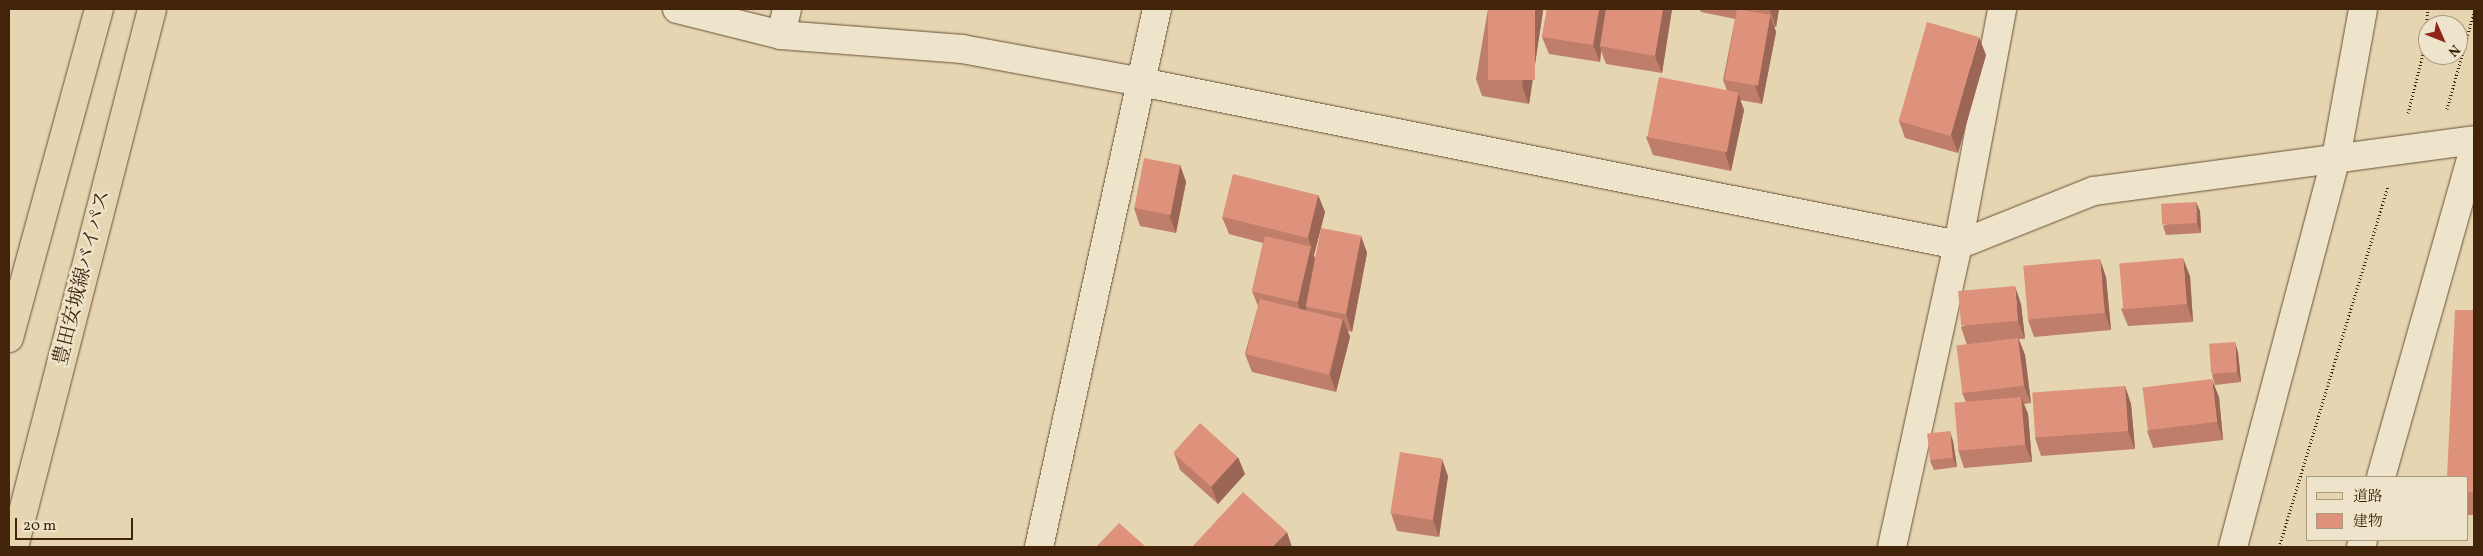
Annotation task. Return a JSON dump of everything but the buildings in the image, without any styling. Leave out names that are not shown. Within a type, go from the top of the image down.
[{"type":"main road","points":[[9,338],[99,9]]},
{"type":"main road","name":"豊田安城線バイパス","points":[[14,547],[152,9]]},
{"type":"street","points":[[677,9],[781,35],[962,49],[1141,82],[1958,246],[2094,191],[2399,148],[2474,140]]},
{"type":"street","points":[[781,35],[787,9]]},
{"type":"street","points":[[1039,547],[1157,9]]},
{"type":"street","points":[[1892,547],[1958,246],[2002,9]]},
{"type":"street","points":[[2233,547],[2336,158],[2363,9]]},
{"type":"street","points":[[2380,476],[2474,148]]},
{"type":"path","points":[[2279,547],[2399,148],[2423,54],[2428,9]]}]
